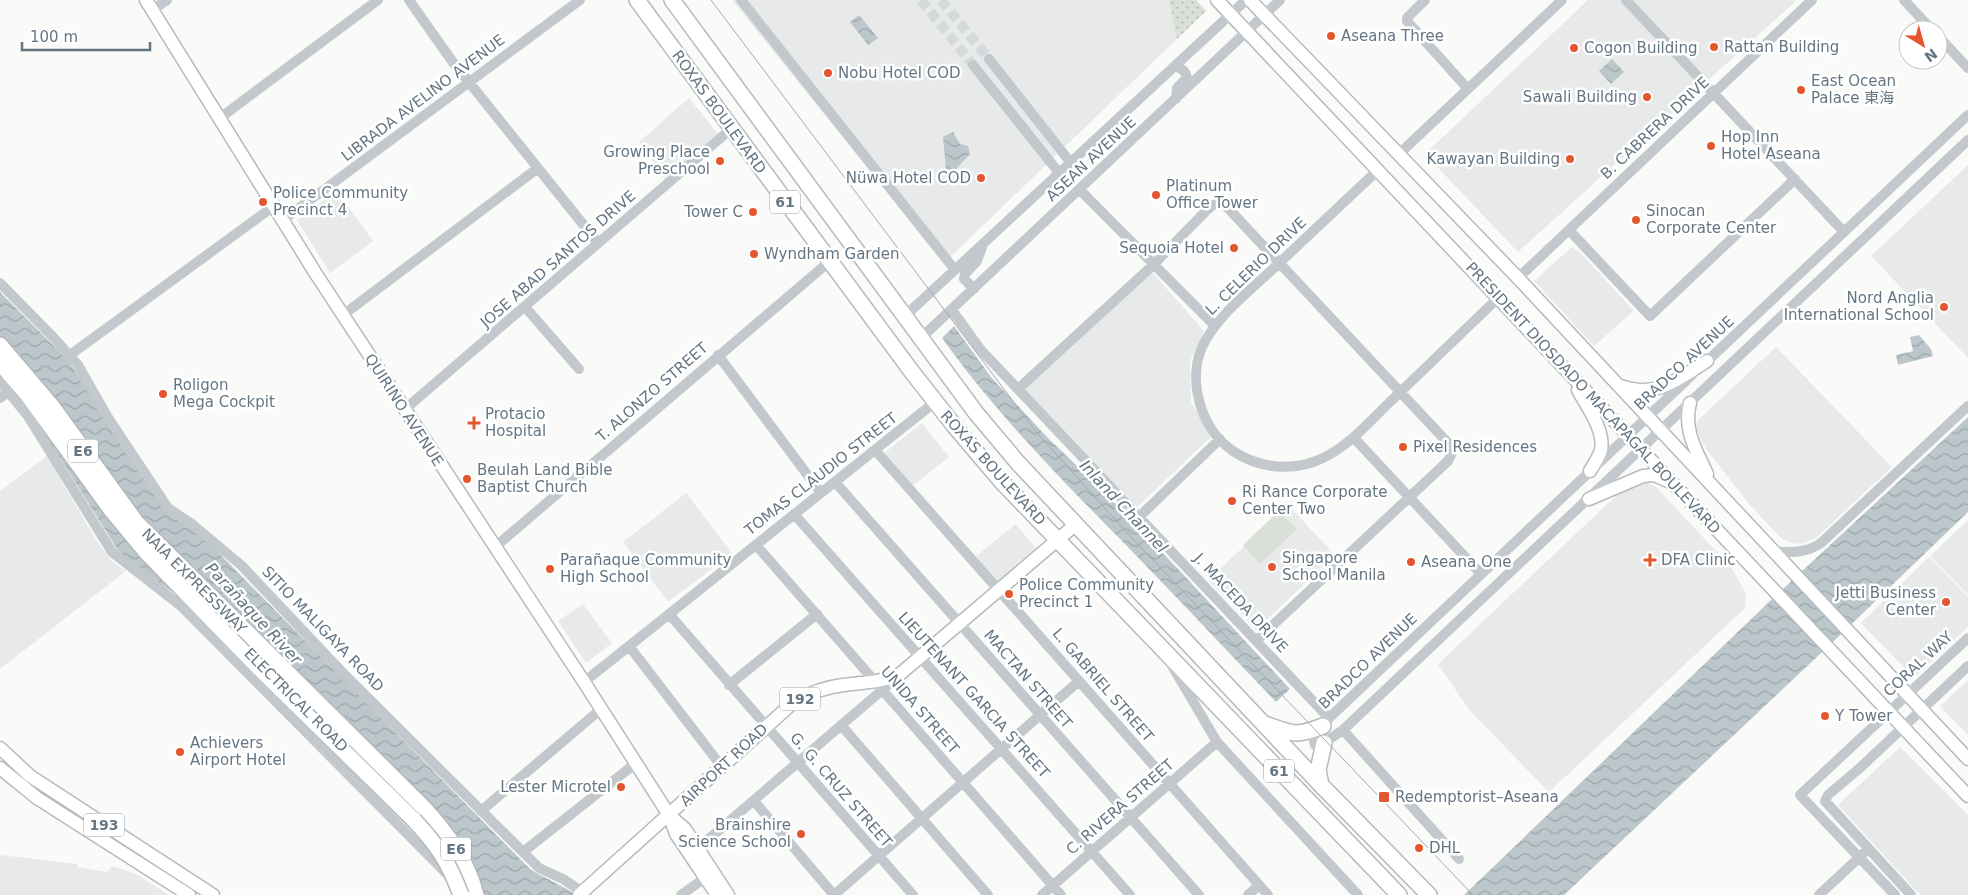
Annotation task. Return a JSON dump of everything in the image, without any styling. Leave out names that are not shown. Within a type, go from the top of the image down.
[{"type":"highway","name":"ROXAS BOULEVARD","points":[[637,0],[935,402],[1001,481],[1399,895]]},
{"type":"highway","name":"ROXAS BOULEVARD","points":[[672,0],[994,434],[1075,525],[1320,785],[1429,895]]},
{"type":"highway","name":"NAIA EXPRESSWAY","points":[[0,345],[46,398],[136,522],[425,809],[449,837],[462,858],[476,895]]},
{"type":"highway","name":"NAIA EXPRESSWAY","points":[[0,363],[27,394],[112,511],[146,552],[414,820],[436,845],[450,867],[461,895]]},
{"type":"highway","points":[[1261,722],[1291,733],[1300,734],[1326,722]]},
{"type":"highway","points":[[1320,785],[1318,770],[1324,743]]},
{"type":"main road","name":"PRESIDENT DIOSDADO MACAPAGAL BOULEVARD","points":[[1217,0],[1968,796]]},
{"type":"main road","name":"PRESIDENT DIOSDADO MACAPAGAL BOULEVARD","points":[[1250,0],[1518,278],[1968,759]]},
{"type":"main road","name":"QUIRINO AVENUE","points":[[148,5],[343,315],[584,682],[669,816],[676,834],[717,895]]},
{"type":"main road","points":[[1618,385],[1639,391],[1656,390],[1707,361]]},
{"type":"main road","points":[[1570,375],[1597,426],[1601,439],[1600,454],[1590,471]]},
{"type":"main road","points":[[1690,403],[1687,419],[1689,435],[1712,485]]},
{"type":"main road","points":[[1589,498],[1643,476],[1658,476],[1675,485]]},
{"type":"main road","name":"AIRPORT ROAD","points":[[583,894],[791,705],[808,694],[842,685],[880,686],[900,674],[1075,525]]},
{"type":"main road","name":"193","points":[[0,748],[30,776],[213,895]]},
{"type":"main road","name":"193","points":[[0,768],[37,798],[189,895]]},
{"type":"main road","name":"QUIRINO AVENUE","points":[[669,816],[685,829],[728,895]]},
{"type":"street","points":[[148,5],[167,0]]},
{"type":"street","points":[[220,118],[378,0]]},
{"type":"street","points":[[409,0],[452,61],[598,243]]},
{"type":"street","name":"LIBRADA AVELINO AVENUE","points":[[283,220],[580,0]]},
{"type":"street","points":[[741,0],[955,270]]},
{"type":"street","name":"ASEAN AVENUE","points":[[905,316],[1246,0]]},
{"type":"street","name":"ASEAN AVENUE","points":[[921,338],[1280,0]]},
{"type":"street","points":[[1425,0],[1407,18],[1409,24],[1468,88]]},
{"type":"street","points":[[1398,154],[1562,0]]},
{"type":"street","points":[[1626,0],[1844,232]]},
{"type":"street","name":"B. CABRERA DRIVE","points":[[1518,278],[1812,0]]},
{"type":"street","points":[[1904,0],[1923,20]]},
{"type":"street","points":[[1948,47],[1968,68]]},
{"type":"street","points":[[989,59],[1071,163]]},
{"type":"street","points":[[973,65],[1060,174]]},
{"type":"street","points":[[1176,66],[1186,73],[1186,78],[1177,88],[1176,99]]},
{"type":"street","name":"BRADCO AVENUE","points":[[1324,743],[1317,746],[1314,741],[1326,722],[1968,115]]},
{"type":"street","name":"JOSE ABAD SANTOS DRIVE","points":[[404,410],[731,129]]},
{"type":"street","points":[[1324,743],[1343,730],[1968,140]]},
{"type":"street","points":[[343,315],[538,168]]},
{"type":"street","name":"L. CELERIO DRIVE","points":[[1378,170],[1224,314],[1204,344],[1198,360],[1196,382],[1202,410],[1209,425],[1220,439],[1230,449],[1258,464],[1290,467],[1307,465],[1322,458],[1354,438],[1498,298]]},
{"type":"street","points":[[1569,230],[1650,316],[1795,180]]},
{"type":"street","points":[[1080,190],[1215,326]]},
{"type":"street","points":[[1018,389],[1154,264],[1207,210],[1213,205],[1220,203],[1226,206],[1278,264],[1448,443],[1452,452],[1448,461],[1256,641]]},
{"type":"street","points":[[70,355],[274,206]]},
{"type":"street","points":[[974,289],[964,279],[965,274],[977,260],[983,244]]},
{"type":"street","name":"T. ALONZO STREET","points":[[495,547],[830,261]]},
{"type":"street","points":[[1789,309],[1786,295],[1799,275]]},
{"type":"street","name":"SITIO MALIGAYA ROAD","points":[[0,283],[70,355],[107,416],[168,508],[192,524],[241,565],[342,672],[539,868],[563,879],[583,894]]},
{"type":"street","points":[[525,307],[579,369]]},
{"type":"street","name":"J. MACEDA DRIVE","points":[[952,310],[980,349],[1256,641],[1326,722]]},
{"type":"street","points":[[718,355],[821,493]]},
{"type":"street","name":"ELECTRICAL ROAD","points":[[0,382],[28,416],[112,552],[181,606],[468,895]]},
{"type":"street","points":[[0,398],[9,391]]},
{"type":"street","name":"TOMAS CLAUDIO STREET","points":[[584,682],[935,402]]},
{"type":"street","points":[[1773,551],[1799,552],[1812,549],[1821,544],[1968,406]]},
{"type":"street","points":[[1354,438],[1481,574]]},
{"type":"street","points":[[1139,517],[1220,439]]},
{"type":"street","name":"L. GABRIEL STREET","points":[[875,450],[1268,895]]},
{"type":"street","name":"MACTAN STREET","points":[[834,482],[1198,895]]},
{"type":"street","points":[[1560,500],[1570,494],[1577,498],[1577,502],[1569,511],[1565,520]]},
{"type":"street","name":"LIEUTENANT GARCIA STREET","points":[[794,514],[1130,895]]},
{"type":"street","name":"UNIDA STREET","points":[[756,544],[1062,895]]},
{"type":"street","name":"G. G. CRUZ STREET","points":[[669,614],[913,895]]},
{"type":"street","points":[[730,685],[817,614]]},
{"type":"street","name":"CORAL WAY","points":[[1859,858],[1800,795],[1968,638]]},
{"type":"street","points":[[629,646],[722,767]]},
{"type":"street","points":[[1160,646],[1217,742],[1358,895]]},
{"type":"street","points":[[1911,895],[1825,801],[1828,795],[1968,666]]},
{"type":"street","points":[[754,801],[834,895],[1079,681]]},
{"type":"street","points":[[697,849],[841,725],[880,686]]},
{"type":"street","points":[[481,811],[601,709]]},
{"type":"street","points":[[841,725],[988,895]]},
{"type":"street","points":[[1343,730],[1459,859]]},
{"type":"street","name":"C. RIVERA STREET","points":[[1042,895],[1217,742]]},
{"type":"street","points":[[523,852],[636,764]]},
{"type":"street","points":[[1819,895],[1868,849]]},
{"type":"street","points":[[1859,858],[1895,895]]},
{"type":"street","points":[[681,895],[705,878]]},
{"type":"street","points":[[1248,895],[1259,885]]},
{"type":"shaded area","points":[[732,0],[1196,0],[1206,11],[944,263]]},
{"type":"shaded area","points":[[1169,0],[1196,0],[1206,11],[1177,39]]},
{"type":"shaded area","points":[[1588,0],[1797,0],[1518,252],[1425,154]]},
{"type":"shaded area","points":[[689,98],[719,135],[666,181],[639,142]]},
{"type":"shaded area","name":"Nord Anglia International School","points":[[1968,165],[1968,358],[1871,256]]},
{"type":"shaded area","points":[[337,191],[373,241],[330,273],[297,220]]},
{"type":"shaded area","points":[[1572,247],[1579,251],[1634,311],[1594,346],[1534,281]]},
{"type":"shaded area","points":[[1152,272],[1204,331],[1190,361],[1191,402],[1211,437],[1137,507],[1022,389]]},
{"type":"shaded area","points":[[1776,347],[1892,467],[1816,538],[1796,544],[1782,539],[1749,504],[1710,454],[1696,429],[1697,421]]},
{"type":"shaded area","points":[[922,423],[949,457],[910,488],[883,454]]},
{"type":"shaded area","points":[[47,456],[98,543],[111,560],[126,571],[0,669],[0,491]]},
{"type":"shaded area","points":[[1646,482],[1655,486],[1731,567],[1746,594],[1745,608],[1549,792],[1470,711],[1438,664],[1620,492]]},
{"type":"shaded area","points":[[686,493],[732,553],[668,602],[623,542]]},
{"type":"shaded area","name":"Singapore School Manila","points":[[1288,505],[1335,555],[1256,630],[1208,580]]},
{"type":"shaded area","points":[[1279,511],[1297,529],[1260,564],[1243,545]]},
{"type":"shaded area","points":[[1968,520],[1968,595],[1930,556]]},
{"type":"shaded area","points":[[1016,524],[1037,550],[997,582],[976,556]]},
{"type":"shaded area","points":[[1929,557],[1968,597],[1968,627],[1914,678],[1861,623]]},
{"type":"shaded area","points":[[583,604],[612,643],[586,663],[558,621]]},
{"type":"shaded area","points":[[1968,680],[1968,735],[1940,706]]},
{"type":"shaded area","points":[[1900,747],[1968,815],[1968,895],[1920,895],[1838,805]]},
{"type":"shaded area","points":[[0,855],[77,864],[77,867],[107,872],[112,866],[136,874],[169,895],[0,895]]},
{"type":"water","points":[[859,15],[878,38],[868,45],[850,22]]},
{"type":"water","points":[[1612,59],[1624,72],[1611,84],[1599,71]]},
{"type":"water","points":[[953,132],[960,144],[968,146],[970,154],[955,170],[946,169],[943,137]]},
{"type":"water","name":"Parañaque River","points":[[0,292],[68,360],[166,508],[210,544],[531,870],[578,895],[477,895],[184,600],[129,562],[117,549],[19,396],[0,377]]},
{"type":"water","points":[[954,326],[991,377],[1047,437],[1101,489],[1179,570],[1290,689],[1276,702],[1050,467],[983,392],[942,338]]},
{"type":"water","points":[[1919,335],[1931,349],[1933,356],[1898,365],[1896,355],[1913,351],[1910,337]]},
{"type":"water","points":[[1968,417],[1968,512],[1836,639],[1564,895],[1464,895],[1771,600]]},
{"type":"tunnel","points":[[921,0],[973,65]]},
{"type":"tunnel","points":[[941,0],[989,59]]},
{"type":"tram line","points":[[711,0],[1037,433],[1132,538],[1473,895]]},
{"type":"place","name":"Aseana Three","points":[[1331,36]]},
{"type":"place","name":"Rattan Building","points":[[1714,47]]},
{"type":"place","name":"Cogon Building","points":[[1574,48]]},
{"type":"place","name":"Nobu Hotel COD","points":[[828,73]]},
{"type":"place","name":"East Ocean Palace 東海","points":[[1801,90]]},
{"type":"place","name":"Sawali Building","points":[[1647,97]]},
{"type":"place","name":"Hop Inn Hotel Aseana","points":[[1711,146]]},
{"type":"place","name":"Kawayan Building","points":[[1570,159]]},
{"type":"place","name":"Growing Place Preschool","points":[[720,161]]},
{"type":"place","name":"Nüwa Hotel COD","points":[[981,178]]},
{"type":"place","name":"Platinum Office Tower","points":[[1156,195]]},
{"type":"place","name":"Police Community Precinct 4","points":[[263,202]]},
{"type":"place","name":"Tower C","points":[[753,212]]},
{"type":"place","name":"Sinocan Corporate Center","points":[[1636,220]]},
{"type":"place","name":"Sequoia Hotel","points":[[1234,248]]},
{"type":"place","name":"Wyndham Garden","points":[[754,254]]},
{"type":"place","name":"Nord Anglia International School","points":[[1944,307]]},
{"type":"place","name":"Roligon Mega Cockpit","points":[[163,394]]},
{"type":"place","name":"Protacio Hospital","points":[[474,423]]},
{"type":"place","name":"Pixel Residences","points":[[1403,447]]},
{"type":"place","name":"Beulah Land Bible Baptist Church","points":[[467,479]]},
{"type":"place","name":"Ri Rance Corporate Center Two","points":[[1232,501]]},
{"type":"place","name":"DFA Clinic","points":[[1650,560]]},
{"type":"place","name":"Aseana One","points":[[1411,562]]},
{"type":"place","name":"Singapore School Manila","points":[[1272,567]]},
{"type":"place","name":"Parañaque Community High School","points":[[550,569]]},
{"type":"place","name":"Police Community Precinct 1","points":[[1009,594]]},
{"type":"place","name":"Jetti Business Center","points":[[1946,602]]},
{"type":"place","name":"Y Tower","points":[[1825,716]]},
{"type":"place","name":"Achievers Airport Hotel","points":[[180,752]]},
{"type":"place","name":"Lester Microtel","points":[[621,787]]},
{"type":"place","name":"Redemptorist–Aseana","points":[[1384,797]]},
{"type":"place","name":"Brainshire Science School","points":[[801,834]]},
{"type":"place","name":"DHL","points":[[1419,848]]},
{"type":"water label","name":"Inland Channel","points":[[1124,506]]}]
